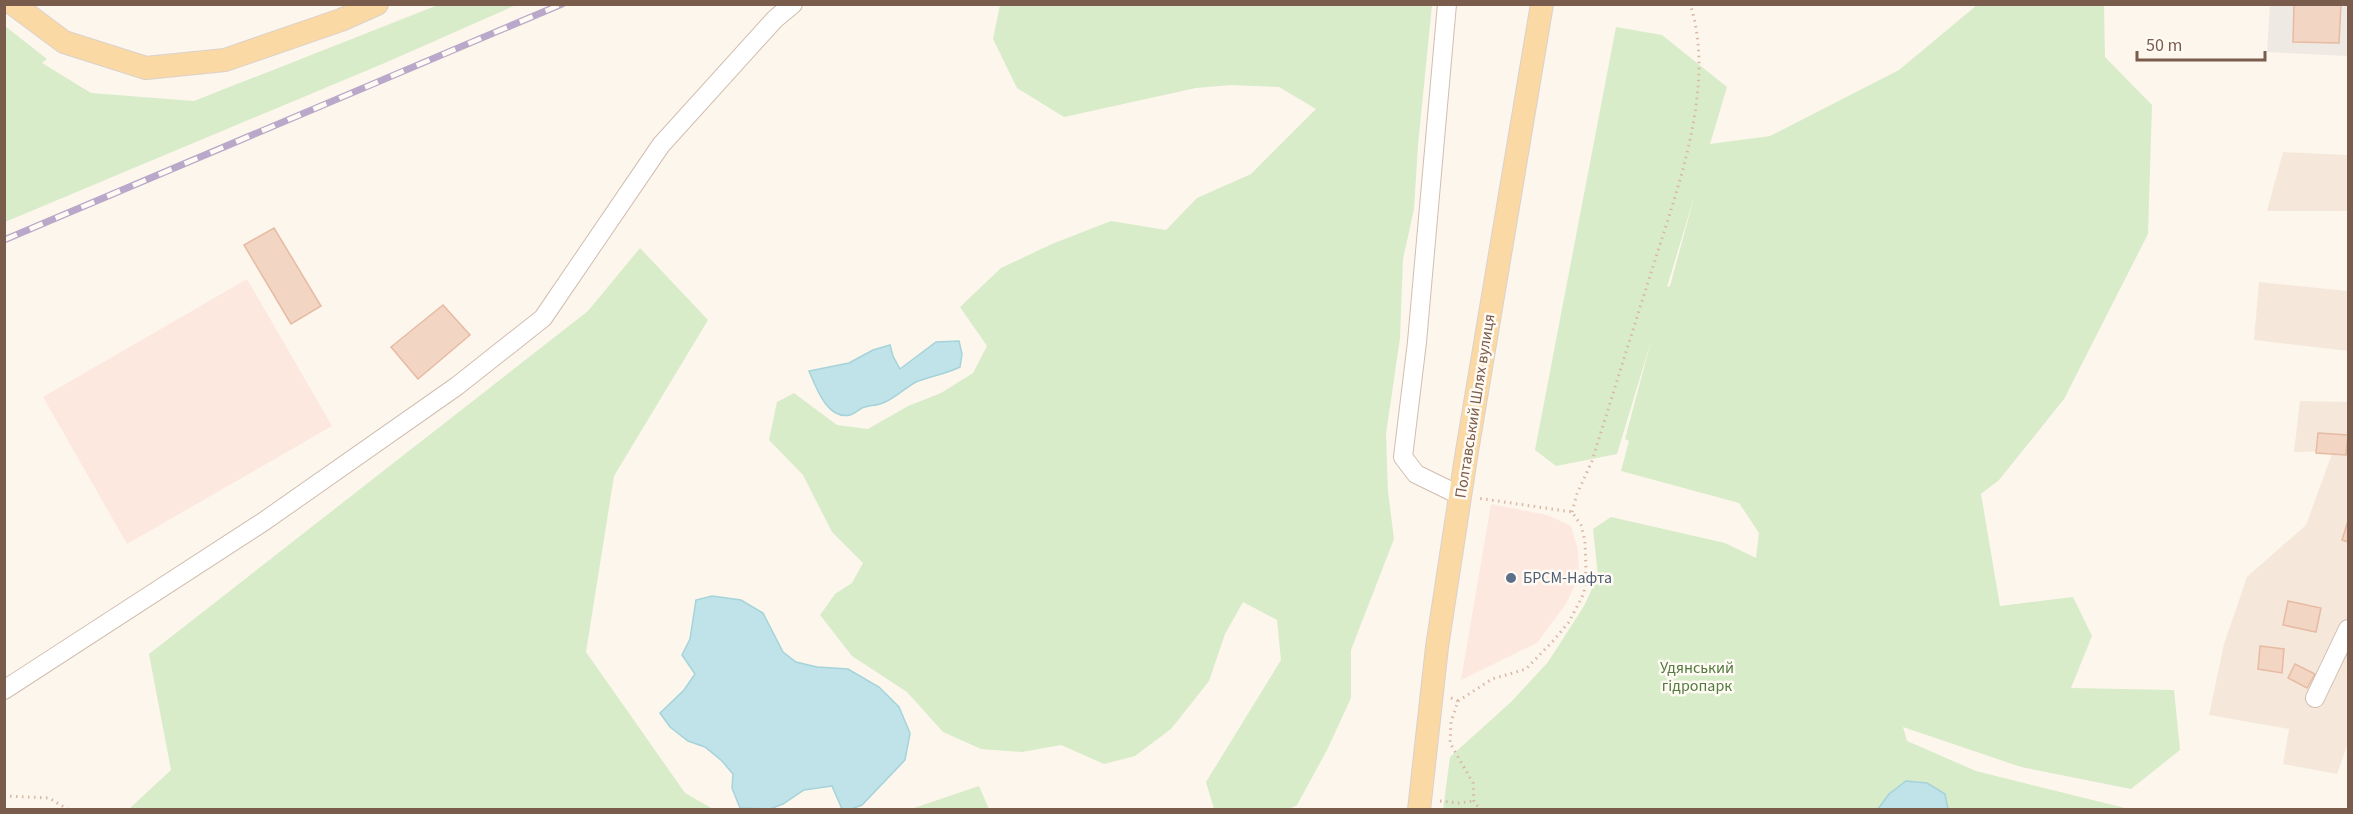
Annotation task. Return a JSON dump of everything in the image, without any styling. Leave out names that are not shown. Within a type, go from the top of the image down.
[{"type":"main road","points":[[13,4],[64,42],[146,68],[225,60],[341,20],[377,4]]},
{"type":"main road","name":"Полтавський Шлях вулиця","points":[[1420,805],[1437,646],[1542,4]]},
{"type":"street","points":[[4,690],[263,522],[457,386],[543,318],[661,145],[775,19],[793,4]]},
{"type":"street","points":[[1447,4],[1418,330],[1403,457],[1416,474],[1461,496]]},
{"type":"street","points":[[2315,698],[2349,629]]},
{"type":"path","points":[[1572,512],[1595,450],[1686,159],[1700,78],[1696,21],[1690,4]]},
{"type":"path","points":[[1461,496],[1572,512],[1581,525],[1585,541],[1584,593],[1569,622],[1526,669],[1492,679],[1458,701],[1451,722],[1450,743],[1473,783],[1474,801],[1480,810]]},
{"type":"path","points":[[1432,692],[1458,701]]},
{"type":"path","points":[[4,796],[49,798],[69,810]]},
{"type":"path","points":[[1420,805],[1474,801]]},
{"type":"shaded area","points":[[2270,5],[2348,5],[2348,56],[2267,52]]},
{"type":"shaded area","points":[[2283,152],[2348,155],[2348,211],[2267,211]]},
{"type":"shaded area","points":[[247,279],[332,426],[127,544],[43,397]]},
{"type":"shaded area","points":[[2259,282],[2348,291],[2348,351],[2254,340]]},
{"type":"shaded area","points":[[2348,396],[2348,743],[2337,774],[2283,764],[2289,729],[2209,715],[2224,644],[2247,577],[2306,525],[2333,451],[2294,452],[2300,401],[2347,402]]},
{"type":"shaded area","points":[[1491,504],[1547,515],[1571,526],[1578,550],[1579,577],[1566,604],[1537,643],[1461,680]]},
{"type":"green space","points":[[438,5],[516,5],[387,62],[5,222],[5,26],[47,59],[42,63],[91,93],[194,101]]},
{"type":"green space","points":[[1000,5],[1432,5],[1414,209],[1403,259],[1400,338],[1386,434],[1388,491],[1394,539],[1351,650],[1351,698],[1327,750],[1297,805],[1289,809],[1214,809],[1206,782],[1281,660],[1277,620],[1243,602],[1225,634],[1209,681],[1171,729],[1135,756],[1104,764],[1061,745],[1022,752],[981,749],[943,732],[907,692],[852,656],[820,615],[835,594],[852,583],[863,563],[832,532],[803,475],[769,440],[777,402],[794,393],[837,425],[868,429],[908,406],[941,393],[973,373],[987,346],[960,307],[1001,268],[1052,244],[1111,221],[1166,230],[1197,198],[1251,174],[1316,109],[1279,87],[1231,85],[1196,88],[1064,117],[1017,88],[993,39]]},
{"type":"green space","name":"Удянський гідропарк","points":[[1977,5],[2104,5],[2105,57],[2152,105],[2148,234],[2064,399],[1999,480],[1981,494],[2000,606],[2073,597],[2092,636],[2071,688],[2174,690],[2180,750],[2131,789],[2021,767],[1903,727],[1907,741],[1976,771],[2129,809],[1443,810],[1450,757],[1511,702],[1548,662],[1584,606],[1598,576],[1593,529],[1611,517],[1725,543],[1756,558],[1759,533],[1739,503],[1621,471],[1629,441],[1625,439],[1651,341],[1617,454],[1556,466],[1535,450],[1616,27],[1662,35],[1727,87],[1710,144],[1770,136],[1899,70]],"holes":[[[1695,194],[1670,286],[1667,287]]]},
{"type":"green space","points":[[640,248],[708,320],[614,476],[586,652],[685,793],[713,809],[129,809],[171,770],[149,654],[588,311]]},
{"type":"green space","points":[[979,786],[989,809],[911,809]]},
{"type":"water","points":[[959,341],[962,354],[960,367],[916,382],[885,402],[862,408],[850,415],[842,415],[829,407],[819,393],[809,371],[849,363],[873,350],[890,345],[900,369],[936,342]]},
{"type":"water","points":[[712,596],[741,600],[763,613],[783,652],[796,662],[817,667],[848,669],[879,687],[899,707],[910,733],[905,760],[862,805],[842,809],[832,786],[804,790],[783,804],[770,809],[740,808],[732,788],[733,774],[722,761],[705,747],[688,741],[670,727],[660,713],[684,690],[695,674],[682,655],[690,639],[696,600]]},
{"type":"water","points":[[1906,781],[1927,783],[1945,794],[1948,809],[1878,809],[1889,794]]},
{"type":"building","points":[[2294,4],[2341,4],[2339,43],[2293,42]]},
{"type":"building","points":[[274,228],[321,306],[291,324],[244,245]]},
{"type":"building","points":[[443,305],[470,335],[418,379],[391,347]]},
{"type":"building","points":[[2318,433],[2348,435],[2346,455],[2316,453]]},
{"type":"building","points":[[2348,521],[2348,542],[2342,540]]},
{"type":"building","points":[[2288,601],[2321,608],[2316,632],[2283,625]]},
{"type":"building","points":[[2260,646],[2284,649],[2282,673],[2258,669]]},
{"type":"building","points":[[2295,664],[2315,674],[2307,688],[2288,678]]},
{"type":"railway","points":[[4,240],[562,4]]},
{"type":"place","name":"БРСМ-Нафта","points":[[1511,578]]}]
